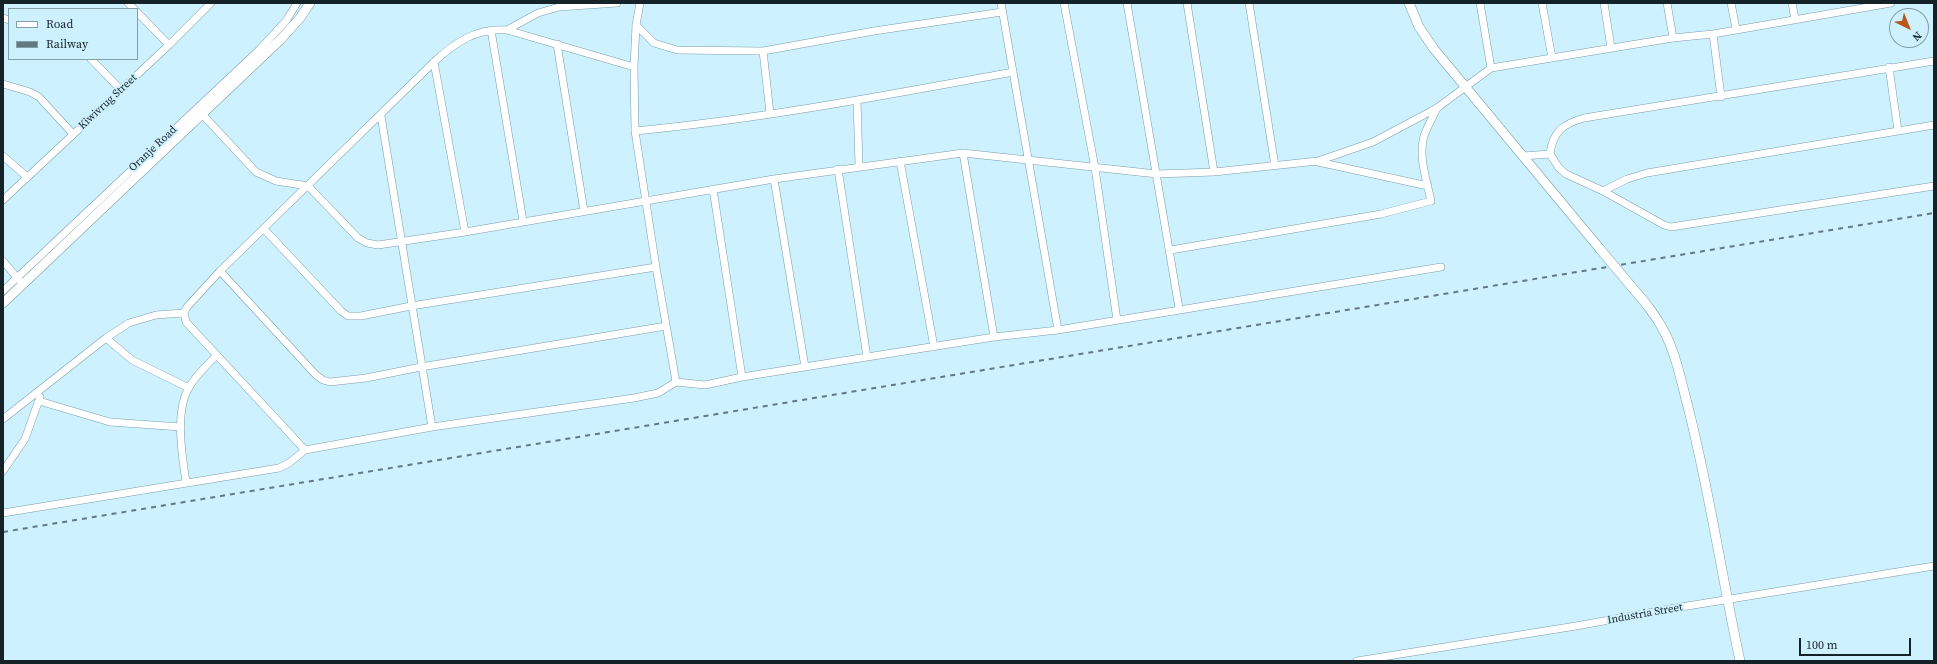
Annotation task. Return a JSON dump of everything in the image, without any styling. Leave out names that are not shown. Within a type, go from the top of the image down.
[{"type":"street","name":"Kiwivrug Street","points":[[3,200],[121,90],[211,3]]},
{"type":"street","points":[[3,303],[20,281],[202,114],[281,39],[310,3]]},
{"type":"street","points":[[507,30],[538,13],[559,7],[617,3]]},
{"type":"street","points":[[640,3],[636,25],[634,67],[635,131],[676,382]]},
{"type":"street","points":[[1001,3],[1058,330]]},
{"type":"street","points":[[1064,3],[1095,168],[1117,320]]},
{"type":"street","points":[[1127,3],[1180,308]]},
{"type":"street","points":[[1187,3],[1214,172]]},
{"type":"street","points":[[1249,3],[1275,166]]},
{"type":"street","points":[[1409,3],[1427,40],[1632,286],[1659,322],[1669,342],[1676,363],[1704,472],[1708,501],[1740,661]]},
{"type":"street","points":[[1480,3],[1491,68]]},
{"type":"street","points":[[1542,3],[1552,58]]},
{"type":"street","points":[[1604,3],[1611,48]]},
{"type":"street","points":[[1667,3],[1673,38]]},
{"type":"street","points":[[1731,3],[1736,29]]},
{"type":"street","points":[[1792,3],[1795,19]]},
{"type":"street","points":[[202,114],[256,172],[276,181],[308,186],[358,238],[372,245],[465,232],[774,178],[963,153],[1029,162],[1157,174],[1214,172],[1318,162],[1373,142],[1437,108],[1491,68],[1673,38],[1713,34],[1856,6],[1891,3]]},
{"type":"street","points":[[294,4],[304,12]]},
{"type":"street","name":"Oranje Road","points":[[3,291],[20,281],[259,50],[286,22],[294,4]]},
{"type":"street","points":[[636,25],[654,43],[677,50],[763,51],[874,31],[1002,12]]},
{"type":"street","points":[[138,13],[168,45]]},
{"type":"street","points":[[305,450],[189,327],[184,313],[190,302],[220,271],[381,116],[434,62],[447,50],[464,39],[491,30],[507,30],[634,67]]},
{"type":"street","points":[[491,30],[523,221]]},
{"type":"street","points":[[1713,34],[1721,97]]},
{"type":"street","points":[[557,44],[584,211]]},
{"type":"street","points":[[763,51],[770,114]]},
{"type":"street","points":[[92,60],[121,90]]},
{"type":"street","points":[[1934,61],[1889,67],[1721,97],[1584,118],[1572,122],[1559,131],[1552,142],[1550,154],[1559,168],[1566,174],[1603,191],[1664,225],[1672,227],[1934,186]]},
{"type":"street","points":[[434,62],[465,232]]},
{"type":"street","points":[[1889,67],[1898,131]]},
{"type":"street","points":[[635,131],[702,125],[857,100],[1013,72]]},
{"type":"street","points":[[3,84],[30,92],[39,97],[73,134]]},
{"type":"street","points":[[857,100],[859,166]]},
{"type":"street","points":[[1171,250],[1319,225],[1406,208],[1431,201],[1422,149],[1424,137],[1437,108]]},
{"type":"street","points":[[381,116],[432,427]]},
{"type":"street","points":[[1603,191],[1627,179],[1647,173],[1934,125]]},
{"type":"street","points":[[963,153],[994,338]]},
{"type":"street","points":[[1523,156],[1550,154]]},
{"type":"street","points":[[3,156],[26,177]]},
{"type":"street","points":[[900,161],[934,347]]},
{"type":"street","points":[[1318,162],[1428,186]]},
{"type":"street","points":[[838,169],[867,357]]},
{"type":"street","points":[[774,178],[805,367]]},
{"type":"street","points":[[712,189],[742,377]]},
{"type":"street","points":[[264,229],[344,314],[361,316],[411,306],[656,267]]},
{"type":"street","points":[[3,261],[20,281]]},
{"type":"street","points":[[3,513],[279,468],[289,463],[305,450],[432,427],[634,398],[658,393],[676,382],[705,385],[742,377],[994,338],[1058,330],[1180,308],[1441,267]]},
{"type":"street","points":[[220,271],[316,375],[323,380],[335,382],[366,378],[421,367],[666,326]]},
{"type":"street","points":[[3,420],[106,338],[129,323],[141,318],[184,313]]},
{"type":"street","points":[[106,338],[132,360],[189,388]]},
{"type":"street","points":[[186,482],[182,458],[181,427],[183,405],[189,388],[198,375],[216,356]]},
{"type":"street","points":[[3,471],[24,439],[44,388]]},
{"type":"street","points":[[39,401],[110,422],[181,427]]},
{"type":"street","name":"Industria Street","points":[[1357,661],[1934,566]]},
{"type":"railway","points":[[3,532],[1934,213]]}]
